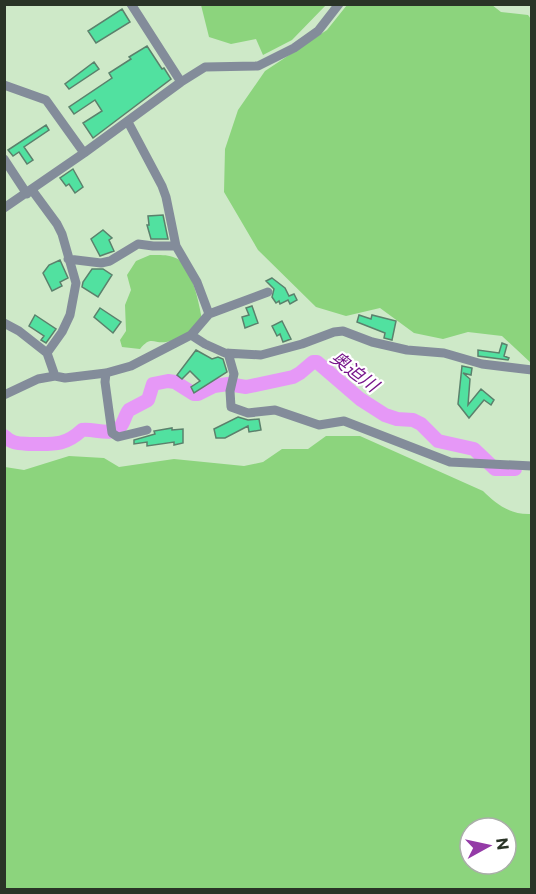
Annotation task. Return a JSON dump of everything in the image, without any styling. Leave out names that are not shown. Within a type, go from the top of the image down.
[{"type":"street","points":[[131,4],[181,82]]},
{"type":"street","points":[[4,208],[30,192],[181,82],[205,68],[258,66],[267,62],[294,48],[318,31],[339,4]]},
{"type":"street","points":[[4,85],[46,100],[84,153]]},
{"type":"street","points":[[128,122],[162,186],[176,246],[197,282],[209,314]]},
{"type":"street","points":[[4,159],[57,224],[76,283],[70,315],[62,332],[47,353]]},
{"type":"street","points":[[68,259],[101,263],[110,261],[138,244],[176,246]]},
{"type":"street","points":[[4,394],[28,383],[55,376],[65,378],[106,374],[131,366],[191,335],[209,314],[267,292]]},
{"type":"street","points":[[4,323],[19,331],[47,353],[55,376]]},
{"type":"street","points":[[191,335],[205,344],[228,353],[272,353],[334,332],[343,332],[407,350],[444,354],[482,364],[531,370]]},
{"type":"street","points":[[228,353],[234,374],[230,391],[231,407],[248,413],[275,410],[319,425],[344,422],[450,462],[531,466]]},
{"type":"street","points":[[106,374],[105,382],[112,433],[118,437],[147,430]]},
{"type":"street","points":[[482,464],[495,475]]},
{"type":"green space","points":[[201,4],[326,5],[292,40],[263,55],[256,39],[231,44],[209,37]]},
{"type":"green space","points":[[347,5],[492,5],[501,12],[528,15],[531,19],[531,363],[502,336],[468,332],[443,339],[414,333],[380,308],[346,316],[316,307],[258,250],[224,192],[225,149],[238,110],[265,71],[327,30]]},
{"type":"green space","points":[[150,255],[171,256],[183,264],[194,286],[202,319],[191,331],[176,339],[166,342],[150,341],[140,349],[122,347],[120,340],[126,331],[125,305],[131,290],[127,275],[136,261]]},
{"type":"green space","points":[[326,436],[360,436],[483,491],[499,505],[511,511],[531,514],[531,889],[5,889],[5,467],[24,470],[69,456],[104,458],[119,467],[174,459],[244,466],[263,462],[282,449],[308,449]]},
{"type":"building","points":[[122,9],[130,22],[96,43],[88,31]]},
{"type":"building","points":[[147,46],[171,79],[93,138],[83,123],[102,111],[95,100],[74,114],[69,107],[112,78],[109,73]]},
{"type":"building","points":[[94,62],[99,69],[69,89],[65,84]]},
{"type":"building","points":[[46,125],[49,130],[24,147],[33,160],[27,164],[19,152],[13,156],[8,150]]},
{"type":"building","points":[[73,169],[83,187],[75,193],[69,184],[66,186],[60,178]]},
{"type":"building","points":[[163,215],[168,239],[151,239],[147,225],[149,225],[148,216]]},
{"type":"building","points":[[103,230],[112,238],[109,240],[114,251],[100,256],[91,239]]},
{"type":"building","points":[[60,260],[68,278],[60,282],[62,286],[52,291],[43,273],[49,265]]},
{"type":"building","points":[[92,269],[103,269],[112,275],[98,297],[82,287]]},
{"type":"building","points":[[272,278],[285,288],[289,296],[294,294],[297,300],[290,304],[288,300],[280,304],[279,301],[276,303],[272,297],[274,289],[266,281]]},
{"type":"building","points":[[252,306],[258,323],[245,328],[242,317],[249,315],[246,308]]},
{"type":"building","points":[[100,308],[121,322],[113,333],[94,317]]},
{"type":"building","points":[[35,315],[56,329],[46,343],[41,340],[44,336],[29,326]]},
{"type":"building","points":[[359,315],[371,319],[372,315],[396,321],[392,340],[384,338],[385,333],[357,322]]},
{"type":"building","points":[[282,321],[291,339],[283,342],[280,334],[277,336],[272,326]]},
{"type":"building","points":[[502,343],[507,345],[504,356],[509,358],[508,360],[478,356],[478,350],[499,353]]},
{"type":"building","points":[[196,350],[212,359],[218,357],[223,359],[227,372],[194,393],[191,387],[200,381],[190,371],[182,379],[177,375]]},
{"type":"building","points":[[462,366],[472,368],[471,375],[463,373],[470,379],[468,405],[481,389],[494,400],[491,405],[484,400],[469,418],[458,404]]},
{"type":"building","points":[[238,417],[248,420],[259,419],[261,430],[249,432],[248,426],[225,438],[216,438],[214,429]]},
{"type":"building","points":[[172,428],[172,430],[183,429],[183,443],[147,446],[147,442],[134,444],[134,440],[155,434],[154,431]]},
{"type":"waterway","name":"奥迫川","points":[[4,436],[17,443],[46,444],[70,439],[82,430],[112,431],[121,425],[129,410],[148,400],[153,384],[175,382],[194,394],[198,394],[214,386],[228,384],[246,387],[293,377],[313,362],[317,362],[360,399],[385,415],[397,419],[413,420],[421,424],[438,441],[474,449],[495,469],[515,469]]}]
